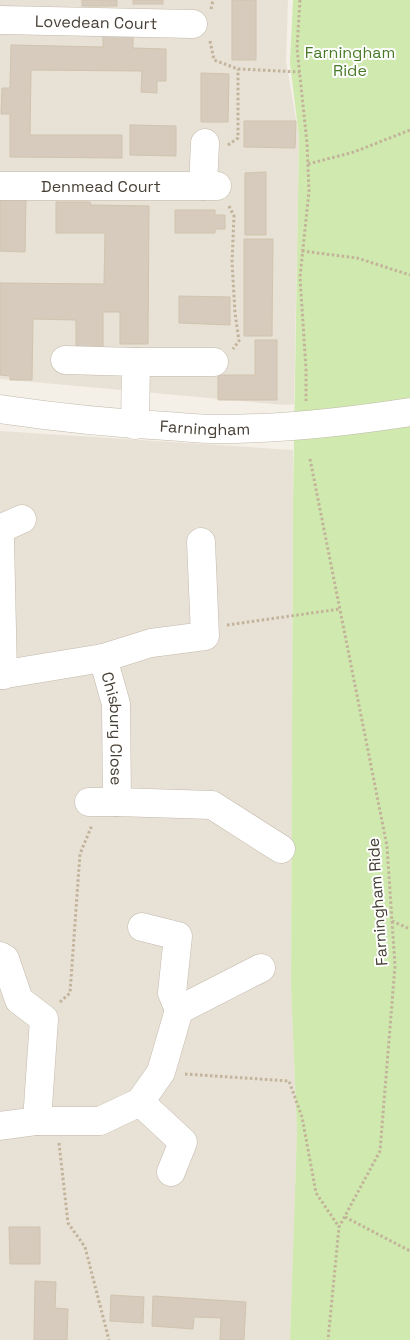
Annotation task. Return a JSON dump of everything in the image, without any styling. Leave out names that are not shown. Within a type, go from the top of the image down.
[{"type":"street","name":"Lovedean Court","points":[[0,20],[201,29]]},
{"type":"street","points":[[205,151],[210,186]]},
{"type":"street","name":"Denmead Court","points":[[0,186],[210,186]]},
{"type":"street","points":[[65,360],[214,362]]},
{"type":"street","points":[[135,425],[136,362]]},
{"type":"street","name":"Farningham","points":[[0,409],[44,416],[135,425],[215,429],[261,428],[357,420],[410,412]]},
{"type":"street","name":"Chisbury Close","points":[[0,540],[1,675],[103,658],[151,643],[205,636]]},
{"type":"street","points":[[201,542],[205,636]]},
{"type":"street","name":"Chisbury Close","points":[[103,658],[116,704],[102,801],[212,805],[281,849]]},
{"type":"street","points":[[0,1126],[37,1121],[100,1121],[140,1102],[162,1072],[179,1010],[172,993],[178,936],[142,927]]},
{"type":"street","points":[[0,956],[5,959],[19,1000],[44,1019],[37,1121]]},
{"type":"street","points":[[179,1010],[261,968]]},
{"type":"street","points":[[140,1102],[183,1142],[171,1172]]},
{"type":"path","points":[[300,0],[297,48],[309,191],[300,277],[306,369],[306,406]]},
{"type":"path","points":[[201,29],[214,60],[238,69],[300,72]]},
{"type":"path","points":[[205,151],[238,138],[238,69]]},
{"type":"path","points":[[308,164],[354,152],[410,130]]},
{"type":"path","points":[[210,186],[234,216],[232,262],[235,313],[239,341],[222,362],[214,362]]},
{"type":"path","points":[[302,251],[357,258],[410,275]]},
{"type":"path","name":"Farningham Ride","points":[[310,459],[387,846],[395,966],[380,1151],[339,1228],[328,1340]]},
{"type":"path","points":[[205,636],[227,625],[340,609]]},
{"type":"path","points":[[44,1019],[70,993],[80,854],[102,801]]},
{"type":"path","points":[[392,921],[410,929]]},
{"type":"path","points":[[162,1072],[289,1081],[302,1117],[316,1193],[339,1228]]},
{"type":"path","points":[[37,1121],[58,1136],[68,1223],[85,1247],[108,1340]]},
{"type":"path","points":[[345,1217],[410,1251]]},
{"type":"shaded area","points":[[0,0],[288,0],[286,61],[299,137],[294,404],[285,405],[0,379]]},
{"type":"shaded area","points":[[0,431],[293,450],[291,986],[297,1131],[290,1340],[0,1340]]},
{"type":"green space","name":"Farningham Ride","points":[[293,0],[410,0],[410,1340],[290,1340],[297,1131],[291,986],[293,500],[299,137],[290,63]]},
{"type":"building","points":[[82,0],[117,0],[117,6],[82,6]]},
{"type":"building","points":[[133,0],[163,0],[163,4],[133,4]]},
{"type":"building","points":[[232,0],[256,0],[256,60],[232,60]]},
{"type":"building","points":[[103,30],[133,31],[133,48],[166,49],[166,81],[157,81],[157,93],[141,92],[142,71],[31,70],[30,135],[122,135],[122,158],[10,157],[10,114],[1,114],[2,88],[10,88],[11,45],[103,47]]},
{"type":"building","points":[[201,73],[229,74],[228,122],[201,122]]},
{"type":"building","points":[[244,121],[296,121],[295,148],[244,147]]},
{"type":"building","points":[[130,125],[176,126],[176,156],[130,155]]},
{"type":"building","points":[[266,172],[266,235],[245,235],[245,173]]},
{"type":"building","points":[[0,195],[26,195],[25,252],[0,251]]},
{"type":"building","points":[[56,202],[149,206],[148,344],[120,344],[120,312],[103,312],[103,348],[76,348],[76,320],[33,319],[32,380],[10,380],[10,376],[0,375],[0,283],[104,284],[105,233],[56,233]]},
{"type":"building","points":[[175,210],[215,210],[215,215],[225,215],[225,229],[215,229],[215,233],[175,233]]},
{"type":"building","points":[[244,239],[273,239],[272,336],[244,336]]},
{"type":"building","points":[[179,296],[230,297],[230,325],[179,323]]},
{"type":"building","points":[[255,340],[277,340],[277,400],[218,400],[218,375],[255,375]]},
{"type":"building","points":[[9,1227],[40,1227],[40,1264],[10,1264]]},
{"type":"building","points":[[35,1281],[56,1282],[55,1308],[68,1309],[67,1340],[34,1340]]},
{"type":"building","points":[[111,1295],[144,1297],[143,1323],[110,1321]]},
{"type":"building","points":[[153,1296],[246,1302],[244,1340],[220,1340],[221,1318],[194,1317],[193,1329],[152,1326]]}]
